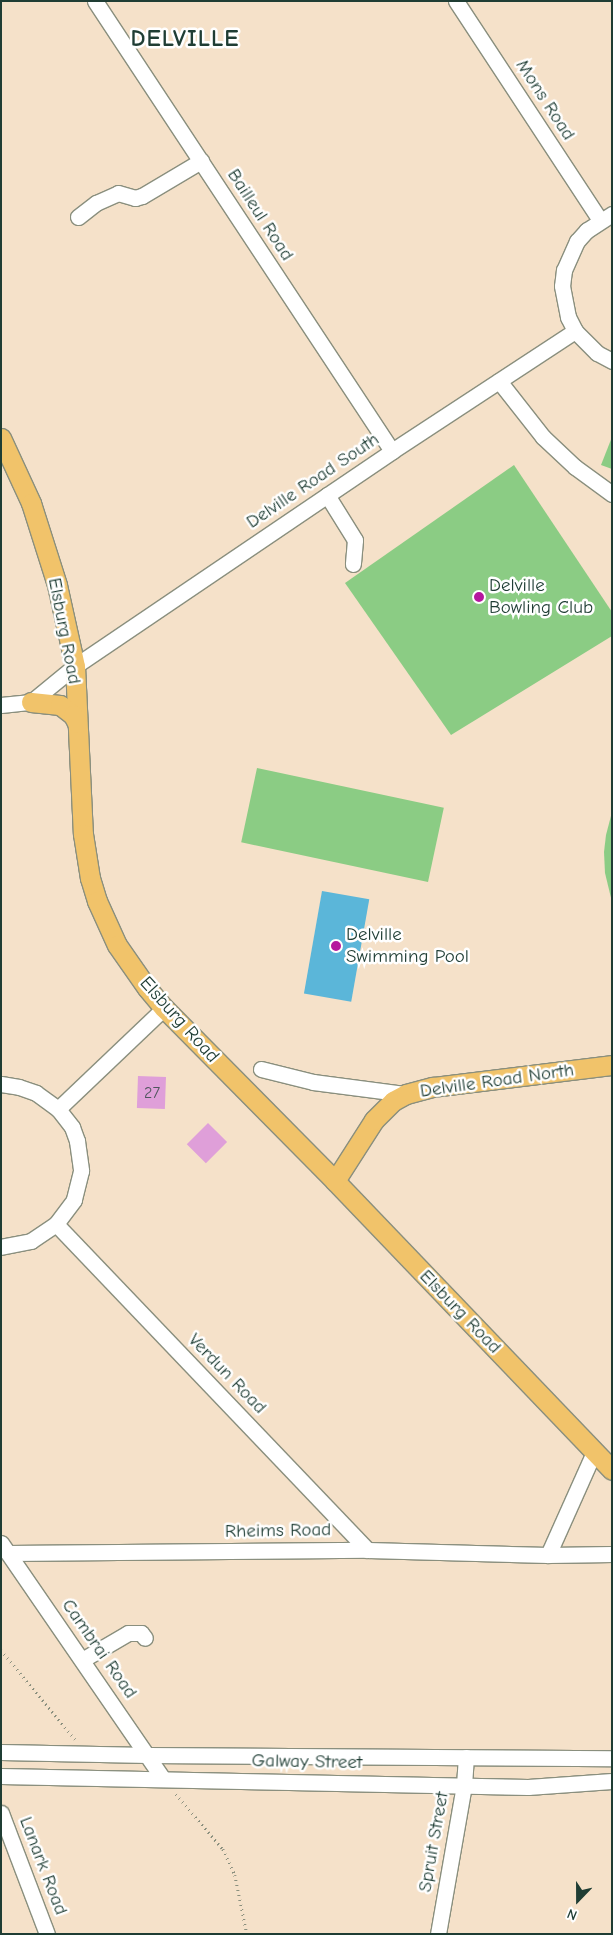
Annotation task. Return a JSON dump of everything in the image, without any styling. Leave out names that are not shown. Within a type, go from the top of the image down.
[{"type":"main road","name":"Elsburg Road","points":[[1,438],[31,503],[57,585],[75,666],[83,834],[96,901],[118,945],[147,988],[164,1008],[335,1181],[612,1470]]},
{"type":"main road","points":[[31,702],[60,706],[73,715],[77,723]]},
{"type":"main road","name":"Delville Road North","points":[[335,1181],[374,1120],[394,1101],[406,1094],[434,1087],[611,1066]]},
{"type":"street","name":"Bailleul Road","points":[[96,1],[392,451]]},
{"type":"street","name":"Mons Road","points":[[456,1],[606,217]]},
{"type":"street","points":[[78,217],[96,204],[118,194],[135,198],[142,196],[201,161]]},
{"type":"street","points":[[606,217],[577,241],[564,270],[564,302],[575,331],[597,353],[612,361]]},
{"type":"street","name":"Delville Road South","points":[[31,702],[75,666],[392,451],[575,331]]},
{"type":"street","points":[[499,381],[543,437],[575,466],[612,494]]},
{"type":"street","points":[[327,495],[355,540],[353,564]]},
{"type":"street","points":[[1,705],[31,702]]},
{"type":"street","points":[[58,1109],[164,1008]]},
{"type":"street","points":[[261,1069],[313,1082],[406,1094]]},
{"type":"street","points":[[1,1084],[36,1093],[58,1109],[72,1127],[78,1142],[81,1171],[74,1200],[56,1224],[31,1241],[1,1247]]},
{"type":"street","name":"Verdun Road","points":[[56,1224],[368,1550]]},
{"type":"street","points":[[548,1555],[594,1452]]},
{"type":"street","name":"Rheims Road","points":[[5,1548],[368,1550],[548,1555],[612,1554]]},
{"type":"street","name":"Cambrai Road","points":[[5,1548],[163,1779]]},
{"type":"street","points":[[82,1660],[128,1633],[142,1633],[145,1638]]},
{"type":"street","name":"Galway Street","points":[[1,1752],[148,1755],[612,1758]]},
{"type":"street","name":"Spruit Street","points":[[438,1934],[464,1785],[466,1757]]},
{"type":"street","name":"Galway Street","points":[[1,1776],[536,1786],[612,1781]]},
{"type":"street","name":"Lanark Road","points":[[1,1814],[47,1934]]},
{"type":"path","points":[[163,1779],[222,1849],[236,1875],[247,1934]]},
{"type":"green space","points":[[612,437],[612,469],[601,465]]},
{"type":"green space","name":"Delville Bowling Club","points":[[514,465],[612,612],[612,636],[451,735],[345,583]]},
{"type":"green space","points":[[257,768],[444,808],[428,882],[241,842]]},
{"type":"green space","points":[[612,812],[612,902],[605,873],[604,852]]},
{"type":"water","name":"Delville Swimming Pool","points":[[322,891],[369,899],[351,1002],[304,993]]},
{"type":"building","points":[[138,1076],[166,1077],[165,1109],[137,1108]]},
{"type":"building","points":[[208,1123],[227,1142],[206,1163],[187,1144]]},
{"type":"place","name":"Delville Bowling Club","points":[[479,597]]},
{"type":"place","name":"Delville Swimming Pool","points":[[336,946]]},
{"type":"district","name":"DELVILLE","points":[[185,39]]}]
